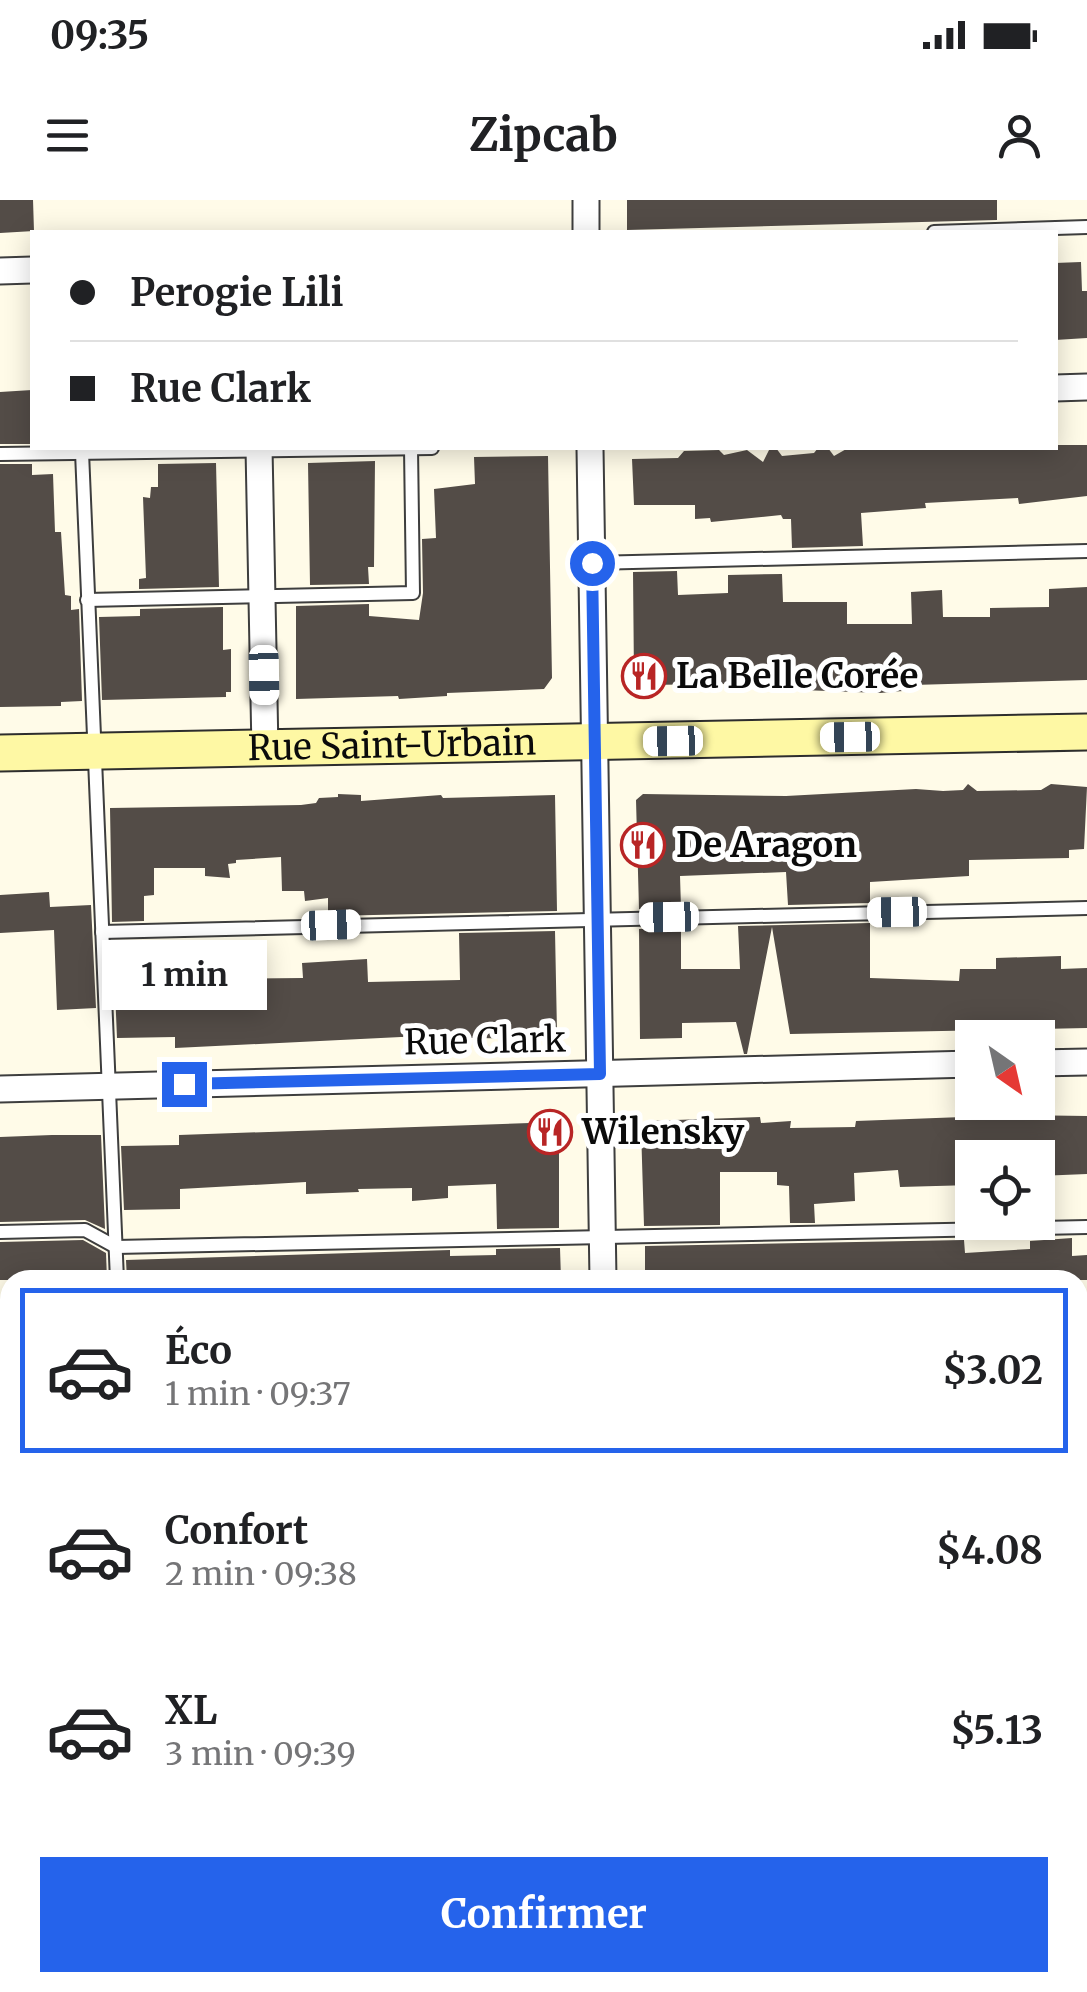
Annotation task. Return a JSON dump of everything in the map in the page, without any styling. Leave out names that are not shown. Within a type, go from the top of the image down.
[{"type":"main road","name":"Rue Saint-Urbain","points":[[0,753],[1087,732]]},
{"type":"street","points":[[586,200],[586,230]]},
{"type":"street","points":[[0,271],[30,270]]},
{"type":"street","points":[[1058,388],[1087,387]]},
{"type":"street","points":[[259,450],[265,750]]},
{"type":"street","points":[[590,450],[603,1270]]},
{"type":"street","points":[[1055,1063],[1087,1062]]},
{"type":"street","name":"Rue Clark","points":[[0,1088],[955,1064]]},
{"type":"lane","points":[[995,230],[1087,227]]},
{"type":"lane","points":[[0,454],[200,450]]},
{"type":"lane","points":[[87,600],[413,594],[411,450]]},
{"type":"lane","points":[[82,452],[117,1270]]},
{"type":"lane","points":[[592,563],[1087,551]]},
{"type":"lane","points":[[102,932],[1087,908]]},
{"type":"lane","points":[[0,1232],[85,1230],[116,1247],[1087,1227]]},
{"type":"building","points":[[0,200],[33,200],[34,230],[0,233]]},
{"type":"building","points":[[627,200],[997,200],[997,220],[627,230]]},
{"type":"building","points":[[1081,262],[1082,291],[1087,291],[1087,338],[1058,340],[1058,263]]},
{"type":"building","points":[[30,390],[30,444],[0,444],[0,392]]},
{"type":"building","points":[[1058,445],[1087,445],[1087,496],[1019,504],[1018,498],[925,503],[926,508],[861,513],[863,546],[792,548],[791,519],[781,515],[711,522],[710,518],[695,519],[695,505],[634,505],[632,459],[678,458],[684,451],[719,450],[724,455],[747,450],[763,462],[769,450],[778,450],[782,456],[830,450],[834,456],[844,450],[1058,450]]},
{"type":"building","points":[[548,456],[552,678],[544,689],[399,699],[296,699],[296,606],[369,604],[369,616],[419,620],[422,539],[436,538],[434,489],[475,484],[474,457]]},
{"type":"building","points":[[375,461],[374,567],[368,567],[369,584],[310,585],[308,463]]},
{"type":"building","points":[[216,463],[219,587],[139,589],[139,579],[146,578],[143,497],[150,498],[151,487],[158,487],[158,464]]},
{"type":"building","points":[[0,464],[32,464],[32,475],[53,474],[55,532],[61,532],[65,595],[71,596],[71,610],[79,609],[82,701],[61,702],[61,706],[0,707]]},
{"type":"building","points":[[677,571],[678,595],[728,593],[728,575],[782,574],[783,602],[847,602],[847,624],[912,624],[911,592],[942,590],[943,617],[990,617],[990,608],[1049,607],[1049,589],[1087,587],[1087,680],[913,685],[914,690],[880,693],[802,690],[799,686],[642,685],[634,678],[633,572]]},
{"type":"building","points":[[223,607],[223,650],[231,649],[231,692],[226,692],[226,697],[102,700],[99,617],[140,616],[140,609]]},
{"type":"building","points":[[968,784],[977,791],[1041,790],[1051,784],[1087,787],[1084,849],[1069,850],[1069,858],[969,860],[969,876],[870,882],[870,903],[788,905],[786,872],[680,876],[681,908],[639,909],[636,800],[643,794],[786,796],[963,790]]},
{"type":"building","points":[[338,794],[361,795],[361,801],[441,795],[555,795],[557,911],[328,916],[328,898],[305,901],[304,891],[282,891],[281,857],[236,860],[228,864],[230,878],[205,876],[205,868],[154,868],[154,895],[144,896],[144,921],[112,922],[110,808],[301,805]]},
{"type":"building","points":[[49,892],[50,907],[91,905],[96,1008],[57,1010],[54,930],[0,933],[0,895]]},
{"type":"building","points":[[870,923],[870,978],[959,981],[960,969],[996,969],[996,958],[1061,956],[1061,969],[1087,968],[1087,1028],[1055,1029],[1055,1020],[955,1020],[955,1031],[790,1034],[772,927],[747,1054],[736,1022],[682,1023],[682,1038],[640,1039],[639,929],[681,928],[681,969],[740,969],[738,926]]},
{"type":"building","points":[[555,931],[557,1032],[550,1039],[401,1037],[175,1048],[175,1037],[117,1038],[113,942],[145,941],[147,974],[209,972],[209,979],[303,978],[302,963],[367,959],[368,982],[460,980],[459,933]]},
{"type":"building","points":[[1055,1116],[1087,1116],[1087,1174],[1055,1175],[1055,1140],[955,1140],[955,1185],[900,1187],[898,1170],[854,1173],[855,1201],[814,1204],[815,1223],[790,1223],[789,1186],[777,1185],[777,1172],[720,1172],[720,1225],[644,1226],[641,1128],[647,1121],[760,1117],[761,1123],[791,1121],[790,1128],[855,1127],[856,1121],[955,1117],[1055,1120]]},
{"type":"building","points":[[559,1122],[559,1228],[497,1229],[496,1184],[448,1186],[448,1198],[412,1201],[412,1188],[306,1194],[306,1182],[180,1189],[180,1209],[124,1210],[121,1146],[179,1145],[179,1135]]},
{"type":"building","points":[[101,1135],[105,1229],[85,1220],[0,1222],[0,1137]]},
{"type":"building","points":[[1072,1238],[1072,1256],[1087,1255],[1087,1270],[645,1270],[645,1246],[964,1240],[965,1253],[1030,1249],[1030,1241]]},
{"type":"building","points":[[83,1240],[106,1253],[107,1270],[0,1270],[0,1242]]},
{"type":"building","points":[[560,1248],[561,1270],[126,1270],[126,1260],[450,1250],[450,1256],[496,1255],[496,1249]]},
{"type":"place","name":"La Belle Corée","points":[[644,676]]},
{"type":"place","name":"De Aragon","points":[[643,845]]},
{"type":"place","name":"Wilensky","points":[[550,1132]]},
{"type":"route","points":[[184,1084],[600,1074],[592,563]]}]
